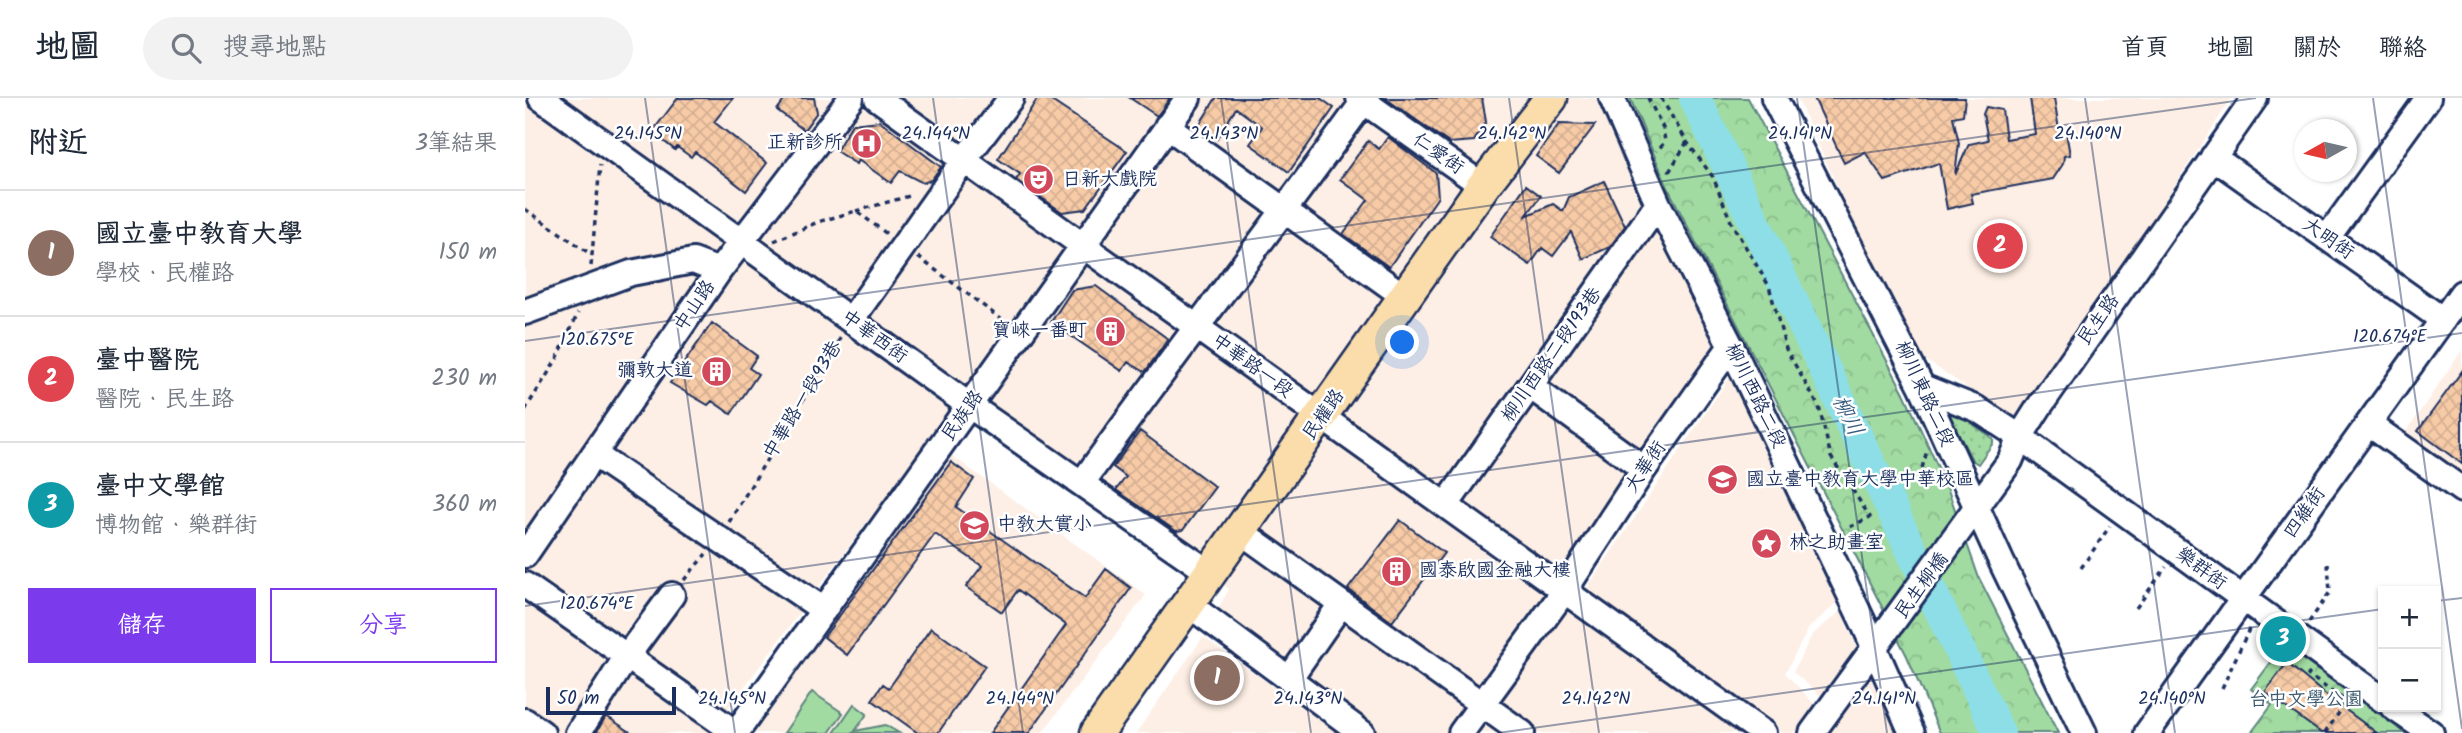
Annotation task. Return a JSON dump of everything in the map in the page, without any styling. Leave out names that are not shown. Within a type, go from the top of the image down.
[{"type":"main road","name":"民權路","points":[[1097,733],[1483,186],[1551,98]]},
{"type":"street","name":"中華西街","points":[[541,98],[970,406],[1210,573]]},
{"type":"street","name":"中山路","points":[[525,555],[719,271],[851,98]]},
{"type":"street","name":"中華路一段","points":[[877,98],[1763,733]]},
{"type":"street","name":"中華路一段93巷","points":[[851,320],[1011,98]]},
{"type":"street","name":"民族路","points":[[736,733],[1188,98]]},
{"type":"street","name":"柳川西路二段","points":[[1612,98],[1658,204],[1731,346],[1912,733]]},
{"type":"street","name":"柳川東路二段","points":[[1774,98],[1923,387],[1976,508],[2084,733]]},
{"type":"street","name":"民生路","points":[[1950,547],[2010,461],[2020,437],[2255,98]]},
{"type":"street","points":[[2327,238],[2428,98]]},
{"type":"street","points":[[1082,482],[1195,326],[1286,210],[1363,99]]},
{"type":"street","name":"仁愛街","points":[[1363,99],[1483,186]]},
{"type":"street","points":[[1167,126],[1405,297]]},
{"type":"street","name":"大明街","points":[[2213,157],[2443,320]]},
{"type":"street","name":"柳川西路二段193巷","points":[[1446,505],[1658,204]]},
{"type":"street","points":[[525,312],[631,273],[693,261],[719,271]]},
{"type":"street","name":"四維街","points":[[2147,733],[2249,603],[2369,424],[2462,293]]},
{"type":"street","name":"大華街","points":[[1461,733],[1565,590],[1644,469],[1731,346]]},
{"type":"street","points":[[1530,386],[1644,469]]},
{"type":"street","name":"樂群街","points":[[1923,387],[1977,409],[2020,437],[2378,696]]},
{"type":"street","points":[[2369,424],[2462,490]]},
{"type":"street","points":[[595,454],[824,610]]},
{"type":"street","points":[[1240,531],[1522,733]]},
{"type":"street","name":"民生柳橋","points":[[1874,651],[1950,547]]},
{"type":"street","points":[[525,585],[736,733]]},
{"type":"street","points":[[578,733],[627,656],[672,595]]},
{"type":"street","points":[[1188,604],[1362,733]]},
{"type":"street","points":[[1289,679],[1341,604]]},
{"type":"street","points":[[1812,733],[1874,651]]},
{"type":"street","points":[[2400,712],[2431,733]]},
{"type":"street","points":[[525,721],[542,733]]},
{"type":"path","points":[[1648,98],[1663,128],[1665,142],[1656,152]]},
{"type":"path","points":[[1661,98],[1687,142],[1713,177],[1732,224],[1769,286],[1786,349],[1819,407],[1831,457],[1870,517],[1846,529]]},
{"type":"path","points":[[525,410],[557,359],[588,288],[602,142]]},
{"type":"path","points":[[1669,172],[1687,142]]},
{"type":"path","points":[[856,211],[945,186]]},
{"type":"path","points":[[525,209],[592,255]]},
{"type":"path","name":"中華路一段93巷","points":[[672,595],[718,540],[851,320]]},
{"type":"path","points":[[1922,468],[1927,451]]},
{"type":"path","points":[[2081,568],[2121,510]]},
{"type":"path","points":[[2136,608],[2177,551]]},
{"type":"path","points":[[2298,638],[2330,592],[2327,564]]},
{"type":"path","points":[[2222,688],[2245,641],[2249,603]]},
{"type":"path","points":[[2325,733],[2360,683]]},
{"type":"shaded area","points":[[525,98],[1601,98],[1719,340],[1549,595],[1741,733],[1361,733],[1208,628],[1229,589],[967,388],[710,733],[525,733]]},
{"type":"shaded area","points":[[1797,98],[2232,98],[2019,422],[1912,351]]},
{"type":"shaded area","points":[[2462,350],[2462,489],[2406,450],[2406,432]]},
{"type":"shaded area","name":"國立臺中教育大學中華校區","points":[[1736,368],[1839,601],[1809,628],[1785,673],[1817,707],[1794,733],[1782,733],[1585,591]]},
{"type":"shaded area","name":"中教大實小","points":[[951,455],[1146,595],[1042,733],[748,733]]},
{"type":"shaded area","points":[[1841,611],[1897,733],[1820,733],[1836,709],[1793,672],[1812,635]]},
{"type":"shaded area","points":[[1203,637],[1339,733],[1136,733]]},
{"type":"green space","points":[[1630,98],[1748,98],[1904,393],[1947,487],[1979,578],[2058,733],[1940,733],[1907,656],[1668,188]]},
{"type":"green space","points":[[1951,408],[1993,439],[1978,464],[1972,460],[1949,415]]},
{"type":"green space","name":"台中文學公園","points":[[2284,645],[2407,733],[2251,733],[2272,705],[2251,689]]},
{"type":"green space","points":[[812,692],[843,713],[829,733],[784,733]]},
{"type":"green space","points":[[854,704],[867,714],[855,731],[885,725],[899,733],[834,733]]},
{"type":"building","points":[[678,98],[733,98],[714,122],[767,163],[746,191],[695,152],[691,157],[677,147],[675,150],[652,132]]},
{"type":"building","points":[[786,98],[814,98],[817,112],[804,130],[777,110]]},
{"type":"building","points":[[1038,98],[1047,98],[1127,151],[1085,209],[1062,212],[1016,180],[1020,174],[998,159]]},
{"type":"building","points":[[1130,98],[1170,98],[1157,116]]},
{"type":"building","points":[[1216,98],[1320,98],[1334,108],[1289,172],[1250,144],[1262,127],[1236,108],[1217,139],[1198,127]]},
{"type":"building","points":[[1385,98],[1482,98],[1486,122],[1474,141],[1449,143]]},
{"type":"building","points":[[1814,98],[1965,98],[1963,115],[1953,117],[1959,143],[1955,175],[1969,144],[1988,140],[1983,114],[1986,107],[2002,110],[2006,139],[2035,134],[2030,98],[2054,98],[2059,130],[2066,132],[2070,155],[2064,156],[2063,164],[2053,179],[1971,194],[1973,203],[1947,209],[1939,163],[1885,181],[1865,152],[1844,163]]},
{"type":"building","points":[[880,121],[941,167],[931,180],[923,183],[900,171],[891,183],[858,160],[856,164],[836,151],[852,124]]},
{"type":"building","points":[[1559,124],[1595,125],[1559,173],[1536,156]]},
{"type":"building","points":[[1388,137],[1436,173],[1438,197],[1389,267],[1343,234],[1368,200],[1340,179],[1368,141],[1379,149]]},
{"type":"building","points":[[1604,181],[1625,226],[1610,247],[1583,259],[1571,232],[1553,256],[1542,248],[1530,265],[1490,237],[1526,185],[1541,196],[1526,216],[1553,204],[1563,211],[1569,197]]},
{"type":"building","name":"寶崍一番町","points":[[1096,286],[1168,339],[1145,372],[1128,362],[1122,371],[1051,322],[1072,290]]},
{"type":"building","name":"彌敦大道","points":[[712,323],[757,356],[749,368],[758,374],[731,414],[712,401],[708,405],[670,383]]},
{"type":"building","points":[[2462,371],[2462,464],[2418,431]]},
{"type":"building","points":[[1140,431],[1215,487],[1183,530],[1176,531],[1116,490],[1126,477],[1113,467]]},
{"type":"building","points":[[951,462],[974,479],[956,507],[1085,598],[1106,569],[1131,588],[1029,733],[990,733],[1066,625],[1018,590],[1002,612],[966,587],[982,566],[935,534],[847,655],[824,637]]},
{"type":"building","name":"國泰啟國金融大樓","points":[[1400,520],[1444,553],[1392,622],[1348,589]]},
{"type":"building","points":[[931,628],[985,666],[938,733],[918,733],[872,700],[883,684],[889,688]]},
{"type":"building","points":[[2287,663],[2377,733],[2321,733],[2265,692]]},
{"type":"building","points":[[606,716],[632,733],[596,733]]},
{"type":"waterway","name":"柳川","points":[[1695,98],[1999,733]]},
{"type":"place","name":"正新診所","points":[[866,143]]},
{"type":"place","name":"日新大戲院","points":[[1039,180]]},
{"type":"place","name":"臺中醫院","points":[[2000,246]]},
{"type":"place","name":"寶崍一番町","points":[[1110,331]]},
{"type":"place","name":"彌敦大道","points":[[716,371]]},
{"type":"place","name":"國立臺中教育大學中華校區","points":[[1723,480]]},
{"type":"place","name":"中教大實小","points":[[974,525]]},
{"type":"place","name":"林之助畫室","points":[[1766,543]]},
{"type":"place","name":"國泰啟國金融大樓","points":[[1396,571]]},
{"type":"place","name":"臺中文學館","points":[[2283,639]]},
{"type":"place","name":"國立臺中教育大學","points":[[1217,678]]}]
